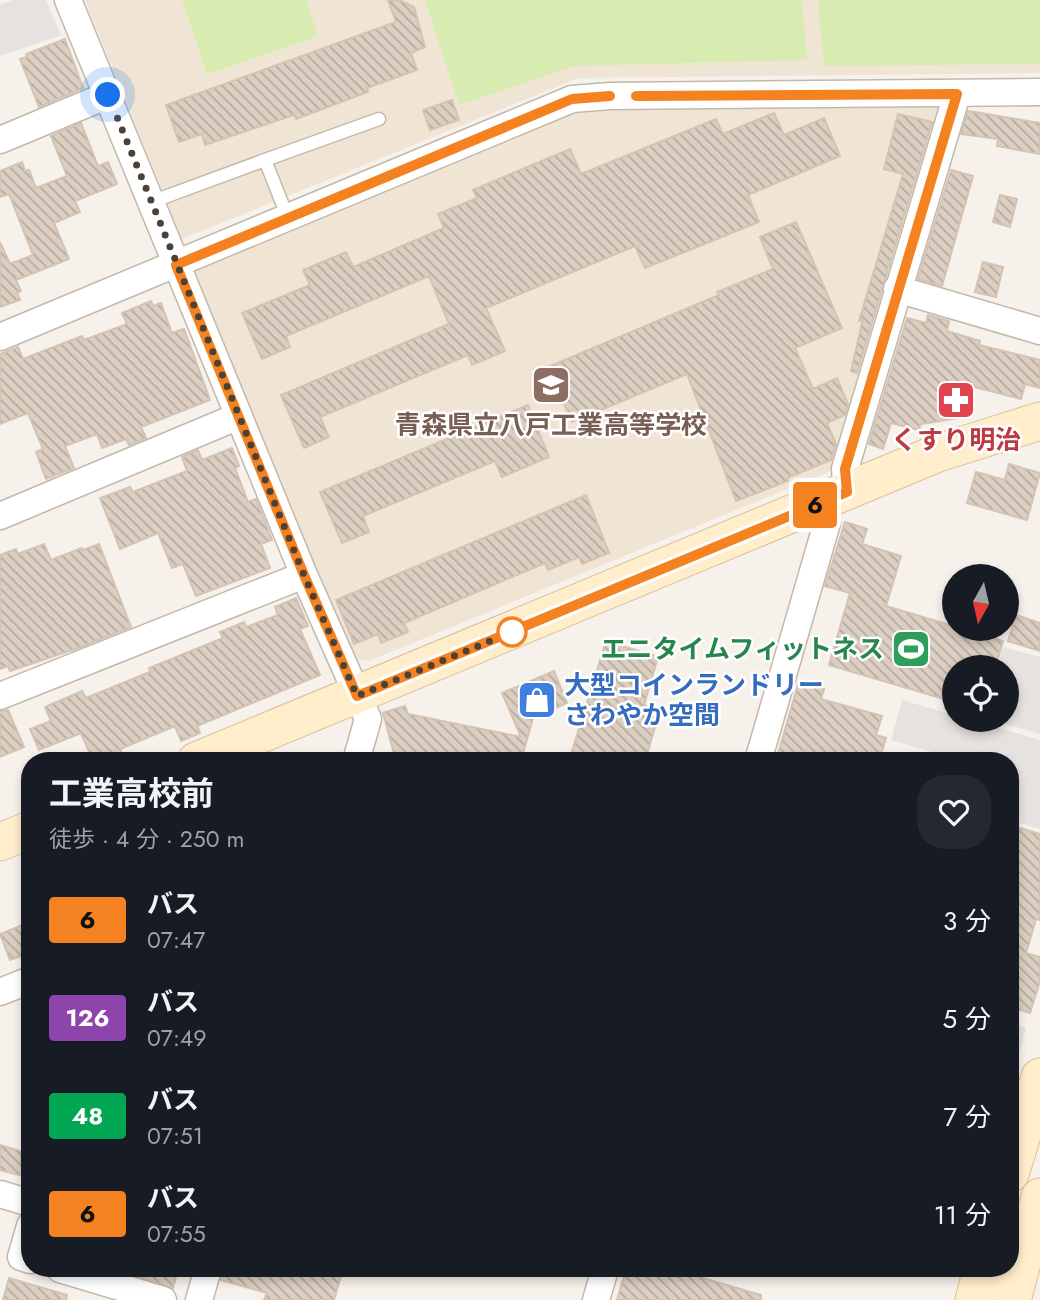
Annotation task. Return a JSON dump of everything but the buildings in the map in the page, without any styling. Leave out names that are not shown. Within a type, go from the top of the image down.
[{"type":"street","points":[[68,0],[304,575],[368,719],[359,752]]},
{"type":"street","points":[[0,337],[572,99],[610,96],[1040,92]]},
{"type":"street","points":[[761,752],[957,94]]},
{"type":"street","points":[[0,140],[108,95]]},
{"type":"street","points":[[897,289],[1040,331]]},
{"type":"street","points":[[0,516],[239,416]]},
{"type":"street","points":[[218,752],[938,453],[1040,421]]},
{"type":"street","points":[[0,696],[304,575]]},
{"type":"street","points":[[0,842],[21,834]]},
{"type":"street","points":[[0,992],[21,984]]},
{"type":"street","points":[[1019,1145],[1040,1077]]},
{"type":"street","points":[[1019,1197],[1040,1129]]},
{"type":"street","points":[[0,1194],[21,1200]]},
{"type":"street","points":[[1019,1269],[1030,1220]]},
{"type":"street","points":[[87,1277],[163,1300]]},
{"type":"street","points":[[198,1300],[205,1277]]},
{"type":"street","points":[[596,1300],[603,1277]]},
{"type":"street","points":[[1012,1300],[1017,1277]]},
{"type":"lane","points":[[150,202],[379,119]]},
{"type":"lane","points":[[265,160],[288,218]]},
{"type":"shaded area","points":[[13,0],[46,0],[61,35],[0,56],[0,5]]},
{"type":"shaded area","points":[[85,0],[1040,0],[1040,73],[578,78],[182,239]]},
{"type":"shaded area","name":"青森県立八戸工業高等学校","points":[[599,107],[945,107],[838,468],[369,661],[353,659],[193,269],[578,110]]},
{"type":"shaded area","points":[[1000,646],[1040,657],[1040,734],[1019,728],[1019,655],[997,655]]},
{"type":"shaded area","points":[[902,700],[942,712],[942,732],[1013,732],[1040,740],[1040,829],[1019,823],[1019,752],[932,752],[891,740]]},
{"type":"shaded area","points":[[1019,1026],[1026,1028],[1019,1053]]},
{"type":"green space","points":[[182,0],[306,0],[318,36],[207,74]]},
{"type":"green space","points":[[425,0],[802,0],[807,60],[574,66],[459,105]]},
{"type":"green space","points":[[818,0],[1040,0],[1040,64],[824,66]]},
{"type":"bus line","name":"6","points":[[610,96],[572,99],[176,265],[357,696],[847,492],[845,469],[957,94],[636,96]]},
{"type":"place","name":"青森県立八戸工業高等学校","points":[[551,385]]},
{"type":"place","name":"くすり明治","points":[[956,400]]},
{"type":"place","name":"エニタイムフィットネス","points":[[911,649]]},
{"type":"place","name":"大型コインランドリー さわやか空間","points":[[537,700]]},
{"type":"route","points":[[108,95],[304,575],[357,696],[512,632]]}]
